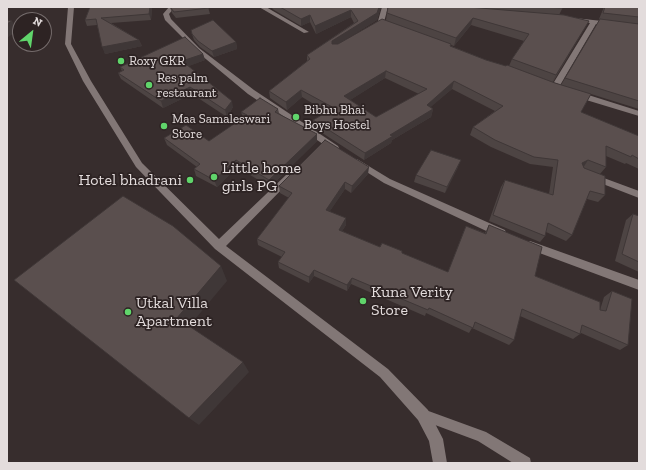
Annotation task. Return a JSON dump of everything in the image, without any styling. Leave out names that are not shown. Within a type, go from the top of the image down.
[{"type":"street","points":[[70,7],[68,44],[87,81],[138,165],[219,246],[384,373],[423,416],[436,439],[440,463]]},
{"type":"street","points":[[172,7],[166,14],[168,20],[197,49],[251,92],[322,144],[346,155],[387,181],[450,211],[508,236]]},
{"type":"street","points":[[262,7],[306,32]]},
{"type":"street","points":[[381,22],[385,7]]},
{"type":"street","points":[[571,20],[617,25]]},
{"type":"street","points":[[368,29],[381,22],[388,24]]},
{"type":"street","points":[[555,87],[594,22]]},
{"type":"street","points":[[548,85],[563,90]]},
{"type":"street","points":[[570,92],[639,114]]},
{"type":"street","points":[[219,246],[297,169]]},
{"type":"street","points":[[582,172],[639,195]]},
{"type":"street","points":[[522,242],[639,285]]},
{"type":"lane","points":[[423,416],[482,436],[526,463]]},
{"type":"building","points":[[90,7],[150,7],[149,14],[101,18],[139,40],[102,47],[96,19],[85,20]]},
{"type":"building","points":[[170,7],[208,7],[209,8],[174,12]]},
{"type":"building","points":[[280,7],[379,7],[377,13],[332,41],[332,44],[338,44],[382,19],[451,44],[450,46],[486,60],[506,66],[507,65],[555,83],[591,94],[581,112],[639,136],[639,159],[606,146],[606,167],[588,160],[582,163],[584,168],[605,176],[605,195],[590,191],[572,235],[548,223],[545,236],[493,215],[505,180],[553,195],[558,160],[534,157],[495,140],[473,127],[503,106],[454,81],[427,105],[433,109],[390,135],[393,136],[365,153],[313,120],[334,108],[301,90],[286,102],[269,91],[310,59],[307,55],[358,21],[351,10],[315,26],[310,15],[301,19]],"holes":[[[386,71],[427,89],[376,117],[344,96]]]},
{"type":"building","points":[[388,7],[468,7],[564,15],[589,21],[556,75],[512,59],[529,34],[473,18],[456,38],[387,13]]},
{"type":"building","points":[[605,7],[639,7],[639,17],[603,13]]},
{"type":"building","points":[[600,19],[639,24],[639,101],[565,78]]},
{"type":"building","points":[[213,20],[236,42],[212,51],[198,41],[192,34],[191,30]]},
{"type":"building","points":[[185,37],[203,54],[182,61],[232,101],[225,110],[190,87],[161,101],[118,73],[124,70],[120,67]]},
{"type":"building","points":[[260,98],[278,109],[275,112],[317,134],[269,180],[236,160],[214,180],[194,169],[200,164],[164,138],[186,125],[209,141],[247,115],[241,112]]},
{"type":"building","points":[[325,140],[369,167],[352,186],[345,182],[326,210],[346,218],[339,230],[380,247],[382,243],[448,272],[466,226],[486,234],[489,225],[542,247],[535,276],[600,302],[600,310],[606,311],[612,291],[632,299],[628,345],[582,325],[580,334],[522,309],[514,340],[475,322],[473,328],[429,308],[428,310],[352,278],[347,285],[314,270],[309,277],[278,262],[285,252],[257,239],[292,193],[279,186]]},
{"type":"building","points":[[431,150],[461,160],[447,187],[416,175]]},
{"type":"building","name":"Utkal Villa Apartment","points":[[123,196],[173,226],[221,266],[177,318],[243,362],[189,418],[14,280]]},
{"type":"building","points":[[633,214],[639,216],[639,262],[622,254]]},
{"type":"place","name":"Roxy GKR","points":[[121,61]]},
{"type":"place","name":"Res palm restaurant","points":[[149,85]]},
{"type":"place","name":"Bibhu Bhai Boys Hostel","points":[[296,117]]},
{"type":"place","name":"Maa Samaleswari Store","points":[[164,126]]},
{"type":"place","name":"Little home girls PG","points":[[214,177]]},
{"type":"place","name":"Hotel bhadrani","points":[[190,180]]},
{"type":"place","name":"Kuna Verity Store","points":[[363,301]]},
{"type":"place","name":"Utkal Villa Apartment","points":[[128,312]]}]
